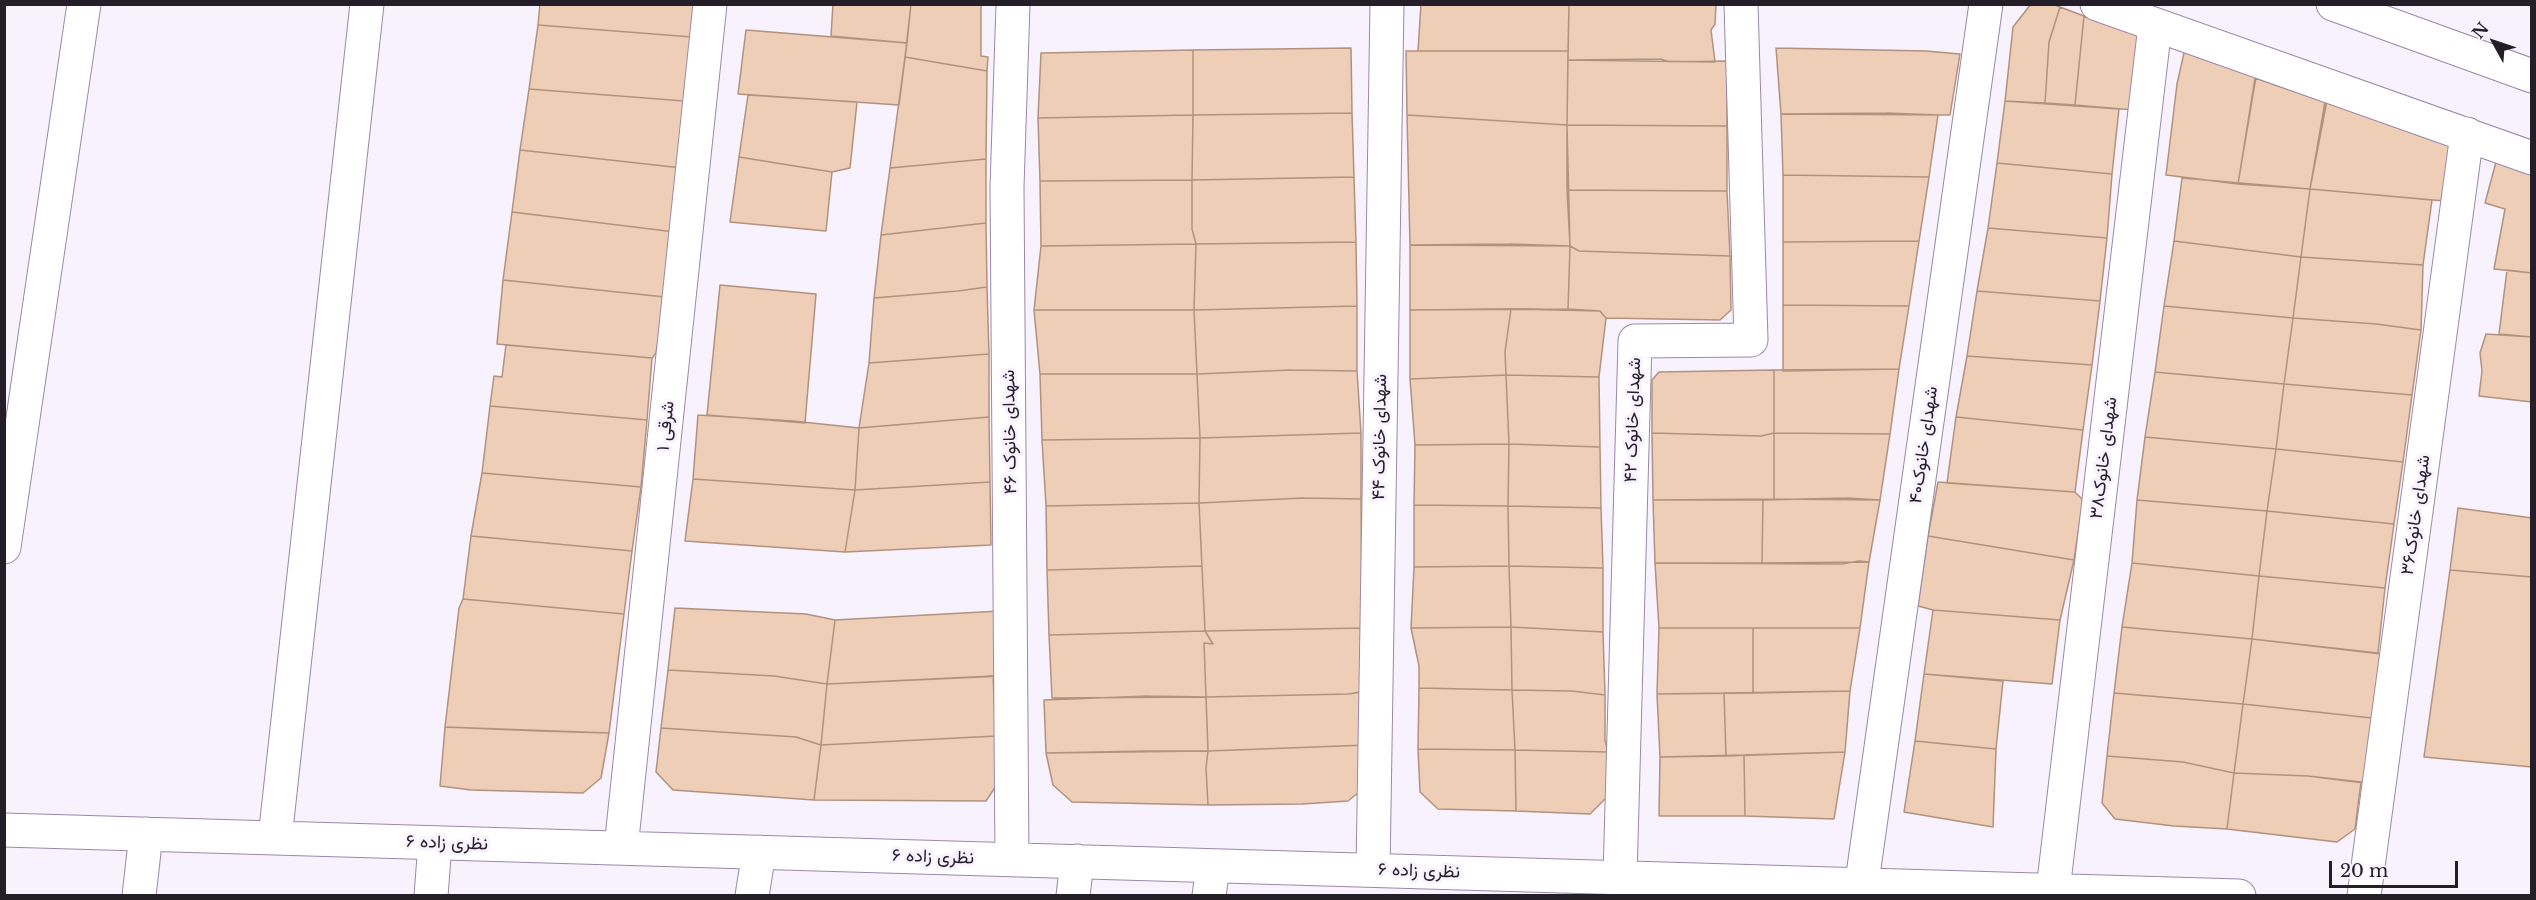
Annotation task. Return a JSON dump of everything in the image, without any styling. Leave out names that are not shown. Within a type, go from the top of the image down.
[{"type":"street","points":[[4,547],[84,4]]},
{"type":"street","points":[[275,838],[367,4]]},
{"type":"street","name":"شرقی ۱","points":[[621,848],[710,4]]},
{"type":"street","name":"۴۶ شهدای خانوک","points":[[1012,860],[1007,187],[1013,4]]},
{"type":"street","name":"۴۴ شهدای خانوک","points":[[1373,870],[1387,4]]},
{"type":"street","name":"شهدای خانوک ۴۲","points":[[1620,877],[1635,342],[1751,340],[1741,4]]},
{"type":"street","name":"شهدای خانوک۴۰","points":[[1860,890],[1986,4]]},
{"type":"street","points":[[2097,4],[2532,158]]},
{"type":"street","points":[[2333,4],[2532,76]]},
{"type":"street","name":"شهدای خانوک۳۸","points":[[2053,890],[2156,26]]},
{"type":"street","name":"شهدای خانوک۳۶","points":[[2364,896],[2467,134]]},
{"type":"street","name":"نظری زاده ۶","points":[[4,830],[1077,861],[1211,880],[1373,870],[1461,884],[1620,877],[1860,890],[2053,890],[2239,896]]},
{"type":"street","points":[[139,896],[146,834]]},
{"type":"street","points":[[431,896],[435,843]]},
{"type":"street","points":[[752,896],[759,852]]},
{"type":"street","points":[[1073,896],[1077,861]]},
{"type":"building","points":[[540,4],[697,4],[692,37],[538,25]]},
{"type":"building","points":[[833,4],[911,4],[907,43],[831,36]]},
{"type":"building","points":[[911,4],[981,4],[981,56],[988,57],[987,71],[905,57]]},
{"type":"building","points":[[1421,4],[1569,4],[1568,51],[1418,51]]},
{"type":"building","points":[[1569,4],[1716,4],[1715,24],[1711,30],[1715,62],[1568,60]]},
{"type":"building","points":[[2031,4],[2052,4],[2060,7],[2049,42],[2045,103],[2005,101],[2013,27]]},
{"type":"building","points":[[2060,7],[2084,16],[2075,105],[2045,103],[2049,42]]},
{"type":"building","points":[[2084,16],[2144,38],[2146,111],[2075,105]]},
{"type":"building","points":[[538,25],[692,37],[684,101],[529,89]]},
{"type":"building","points":[[746,30],[907,43],[899,105],[738,94]]},
{"type":"building","points":[[2186,44],[2257,71],[2238,184],[2166,175],[2177,84]]},
{"type":"building","points":[[1351,48],[1352,113],[1193,115],[1193,50]]},
{"type":"building","points":[[1776,48],[1926,51],[1960,54],[1950,115],[1781,114]]},
{"type":"building","points":[[1193,50],[1193,115],[1038,118],[1041,53]]},
{"type":"building","points":[[1406,51],[1568,51],[1567,125],[1407,115]]},
{"type":"building","points":[[905,57],[987,71],[986,159],[890,168]]},
{"type":"building","points":[[1661,59],[1669,62],[1727,61],[1727,126],[1567,125],[1568,60]]},
{"type":"building","points":[[2255,78],[2325,102],[2310,189],[2238,184]]},
{"type":"building","points":[[529,89],[684,101],[682,168],[520,150]]},
{"type":"building","points":[[748,95],[857,102],[850,168],[832,172],[739,157]]},
{"type":"building","points":[[2328,95],[2463,151],[2456,202],[2310,189]]},
{"type":"building","points":[[2005,101],[2119,109],[2112,174],[1997,163]]},
{"type":"building","points":[[1352,113],[1354,177],[1192,180],[1193,115]]},
{"type":"building","points":[[1781,114],[1938,115],[1929,177],[1783,175]]},
{"type":"building","points":[[1193,115],[1192,180],[1040,181],[1038,118]]},
{"type":"building","points":[[1407,115],[1567,125],[1570,246],[1410,245]]},
{"type":"building","points":[[1567,125],[1727,126],[1727,191],[1567,190]]},
{"type":"building","points":[[520,150],[682,168],[675,232],[512,212]]},
{"type":"building","points":[[739,157],[832,172],[826,231],[730,222]]},
{"type":"building","points":[[986,159],[986,223],[881,235],[890,168]]},
{"type":"building","points":[[2496,162],[2532,173],[2532,273],[2494,269],[2505,209],[2485,203]]},
{"type":"building","points":[[1997,163],[2112,174],[2107,238],[1988,228]]},
{"type":"building","points":[[1783,175],[1929,177],[1919,241],[1783,242]]},
{"type":"building","points":[[1354,177],[1356,242],[1196,244],[1192,229],[1192,180]]},
{"type":"building","points":[[2182,178],[2310,189],[2301,257],[2174,241]]},
{"type":"building","points":[[1192,180],[1192,229],[1196,244],[1041,246],[1040,181]]},
{"type":"building","points":[[2310,189],[2432,200],[2423,265],[2301,257]]},
{"type":"building","points":[[1567,190],[1727,191],[1730,256],[1579,251],[1570,246]]},
{"type":"building","points":[[512,212],[675,232],[665,297],[503,280]]},
{"type":"building","points":[[986,223],[987,287],[874,298],[881,235]]},
{"type":"building","points":[[1988,228],[2107,238],[2100,301],[1977,291]]},
{"type":"building","points":[[1919,241],[1909,306],[1783,305],[1783,242]]},
{"type":"building","points":[[2174,241],[2301,257],[2293,318],[2164,306]]},
{"type":"building","points":[[1356,242],[1357,306],[1194,310],[1196,244]]},
{"type":"building","points":[[1196,244],[1194,310],[1034,310],[1041,246]]},
{"type":"building","points":[[1410,245],[1570,246],[1568,309],[1410,310]]},
{"type":"building","points":[[1570,246],[1579,251],[1730,256],[1731,310],[1720,320],[1606,318],[1600,311],[1568,309]]},
{"type":"building","points":[[2301,257],[2423,265],[2421,330],[2293,318]]},
{"type":"building","points":[[2507,270],[2532,273],[2532,337],[2499,334]]},
{"type":"building","points":[[503,280],[665,297],[656,353],[652,358],[497,344]]},
{"type":"building","points":[[720,285],[816,294],[805,423],[707,415]]},
{"type":"building","points":[[987,287],[989,354],[869,363],[874,298]]},
{"type":"building","points":[[1977,291],[2100,301],[2092,365],[1967,356]]},
{"type":"building","points":[[1783,305],[1909,306],[1899,369],[1783,371]]},
{"type":"building","points":[[1357,306],[1357,371],[1291,370],[1197,374],[1194,310]]},
{"type":"building","points":[[2164,306],[2293,318],[2284,384],[2155,372]]},
{"type":"building","points":[[1511,309],[1505,352],[1506,375],[1410,379],[1410,310]]},
{"type":"building","points":[[1511,309],[1600,311],[1606,318],[1599,377],[1506,375],[1505,352]]},
{"type":"building","points":[[1034,310],[1194,310],[1197,374],[1040,374]]},
{"type":"building","points":[[2293,318],[2421,330],[2412,395],[2284,384]]},
{"type":"building","points":[[2486,334],[2532,337],[2532,402],[2479,396],[2482,371],[2480,353]]},
{"type":"building","points":[[506,345],[652,358],[647,420],[490,406],[494,376],[502,377]]},
{"type":"building","points":[[989,354],[989,417],[859,428],[869,363]]},
{"type":"building","points":[[1967,356],[2092,365],[2083,430],[1956,417]]},
{"type":"building","points":[[1899,369],[1890,434],[1774,433],[1774,370]]},
{"type":"building","points":[[1291,370],[1357,371],[1361,433],[1200,438],[1197,374]]},
{"type":"building","points":[[1774,370],[1774,433],[1761,436],[1652,433],[1652,380],[1659,372]]},
{"type":"building","points":[[2155,372],[2284,384],[2276,449],[2145,437]]},
{"type":"building","points":[[1040,374],[1197,374],[1200,438],[1042,440]]},
{"type":"building","points":[[1506,375],[1599,377],[1600,447],[1509,444]]},
{"type":"building","points":[[1506,375],[1509,444],[1415,445],[1410,379]]},
{"type":"building","points":[[2284,384],[2412,395],[2403,462],[2276,449]]},
{"type":"building","points":[[490,406],[647,420],[641,487],[482,473]]},
{"type":"building","points":[[698,415],[859,428],[855,490],[693,479]]},
{"type":"building","points":[[989,417],[990,482],[855,490],[859,428]]},
{"type":"building","points":[[1956,417],[2083,430],[2075,492],[1947,483]]},
{"type":"building","points":[[1361,433],[1361,499],[1303,498],[1199,503],[1200,438]]},
{"type":"building","points":[[1652,433],[1761,436],[1774,433],[1774,499],[1653,500]]},
{"type":"building","points":[[1774,433],[1890,434],[1880,500],[1774,499]]},
{"type":"building","points":[[2145,437],[2276,449],[2267,511],[2137,500]]},
{"type":"building","points":[[1200,438],[1199,503],[1046,506],[1042,440]]},
{"type":"building","points":[[1509,444],[1508,506],[1414,505],[1415,445]]},
{"type":"building","points":[[1509,444],[1600,447],[1601,508],[1508,506]]},
{"type":"building","points":[[2276,449],[2403,462],[2394,524],[2267,511]]},
{"type":"building","points":[[482,473],[641,487],[632,551],[471,536]]},
{"type":"building","points":[[693,479],[855,490],[845,552],[685,541]]},
{"type":"building","points":[[990,482],[991,545],[845,552],[855,490]]},
{"type":"building","points":[[1938,482],[2075,492],[2083,500],[2074,560],[1928,536]]},
{"type":"building","points":[[1303,498],[1361,499],[1362,628],[1205,631],[1199,503]]},
{"type":"building","points":[[1847,498],[1880,500],[1869,562],[1762,563],[1763,500]]},
{"type":"building","points":[[1653,500],[1763,500],[1762,563],[1655,563]]},
{"type":"building","points":[[2137,500],[2267,511],[2259,576],[2132,563]]},
{"type":"building","points":[[1199,503],[1202,566],[1047,570],[1046,506]]},
{"type":"building","points":[[1414,505],[1508,506],[1509,566],[1414,567]]},
{"type":"building","points":[[1508,506],[1601,508],[1603,568],[1509,566]]},
{"type":"building","points":[[2458,508],[2532,518],[2532,577],[2450,570]]},
{"type":"building","points":[[2267,511],[2394,524],[2385,588],[2259,576]]},
{"type":"building","points":[[471,536],[632,551],[624,614],[463,599]]},
{"type":"building","points":[[1928,536],[2074,560],[2060,620],[1933,610],[1918,606]]},
{"type":"building","points":[[1869,562],[1860,628],[1659,628],[1655,563],[1842,564]]},
{"type":"building","points":[[2132,563],[2259,576],[2252,639],[2122,627]]},
{"type":"building","points":[[1202,566],[1205,631],[1049,635],[1047,570]]},
{"type":"building","points":[[1509,566],[1603,568],[1603,632],[1511,627]]},
{"type":"building","points":[[1509,566],[1511,627],[1411,628],[1414,567]]},
{"type":"building","points":[[2450,570],[2532,577],[2532,767],[2424,757]]},
{"type":"building","points":[[2259,576],[2385,588],[2378,653],[2252,639]]},
{"type":"building","points":[[463,599],[624,614],[609,733],[445,727],[459,608]]},
{"type":"building","points":[[675,608],[806,614],[835,620],[827,684],[774,676],[668,670]]},
{"type":"building","points":[[1933,610],[2060,620],[2052,684],[1924,674]]},
{"type":"building","points":[[1000,611],[1003,676],[827,684],[835,620]]},
{"type":"building","points":[[1511,627],[1512,690],[1419,688],[1419,666],[1411,628]]},
{"type":"building","points":[[1511,627],[1603,632],[1605,695],[1572,691],[1512,690]]},
{"type":"building","points":[[2122,627],[2252,639],[2243,704],[2114,693]]},
{"type":"building","points":[[1362,628],[1366,691],[1349,694],[1206,697],[1204,643],[1213,644],[1205,631]]},
{"type":"building","points":[[1659,628],[1753,628],[1753,693],[1657,694]]},
{"type":"building","points":[[1753,628],[1860,628],[1850,691],[1753,693]]},
{"type":"building","points":[[1205,631],[1213,644],[1204,643],[1206,697],[1052,698],[1049,635]]},
{"type":"building","points":[[2252,639],[2390,655],[2381,719],[2243,704]]},
{"type":"building","points":[[668,670],[774,676],[827,684],[821,745],[796,737],[661,728]]},
{"type":"building","points":[[1924,674],[2003,681],[1996,749],[1915,741]]},
{"type":"building","points":[[993,676],[996,736],[821,745],[827,684]]},
{"type":"building","points":[[1419,688],[1512,690],[1515,750],[1418,749]]},
{"type":"building","points":[[1512,690],[1572,691],[1605,695],[1605,740],[1608,752],[1515,750]]},
{"type":"building","points":[[1366,691],[1368,745],[1208,751],[1206,697],[1349,694]]},
{"type":"building","points":[[1850,691],[1845,752],[1726,756],[1724,693]]},
{"type":"building","points":[[1724,693],[1726,756],[1660,757],[1657,694]]},
{"type":"building","points":[[2114,693],[2243,704],[2234,773],[2183,762],[2107,756]]},
{"type":"building","points":[[1148,696],[1206,697],[1208,751],[1046,753],[1044,700]]},
{"type":"building","points":[[2243,704],[2381,719],[2372,784],[2308,776],[2234,773]]},
{"type":"building","points":[[445,727],[609,733],[601,778],[583,793],[471,790],[440,786]]},
{"type":"building","points":[[661,728],[796,737],[821,745],[814,800],[673,790],[656,772]]},
{"type":"building","points":[[996,736],[998,783],[986,801],[814,800],[821,745]]},
{"type":"building","points":[[1915,741],[1996,749],[1993,827],[1904,812]]},
{"type":"building","points":[[1368,745],[1369,784],[1348,801],[1208,805],[1206,768],[1208,751]]},
{"type":"building","points":[[1418,749],[1515,750],[1516,811],[1438,809],[1420,792]]},
{"type":"building","points":[[1515,750],[1608,752],[1608,796],[1590,814],[1516,811]]},
{"type":"building","points":[[1208,751],[1206,768],[1208,805],[1072,802],[1053,785],[1046,753]]},
{"type":"building","points":[[1845,752],[1834,819],[1745,816],[1744,755]]},
{"type":"building","points":[[1744,755],[1745,816],[1659,816],[1660,757]]},
{"type":"building","points":[[2107,756],[2183,762],[2234,773],[2227,829],[2115,819],[2102,803]]},
{"type":"building","points":[[2234,773],[2308,776],[2361,782],[2355,829],[2337,842],[2227,829]]}]
